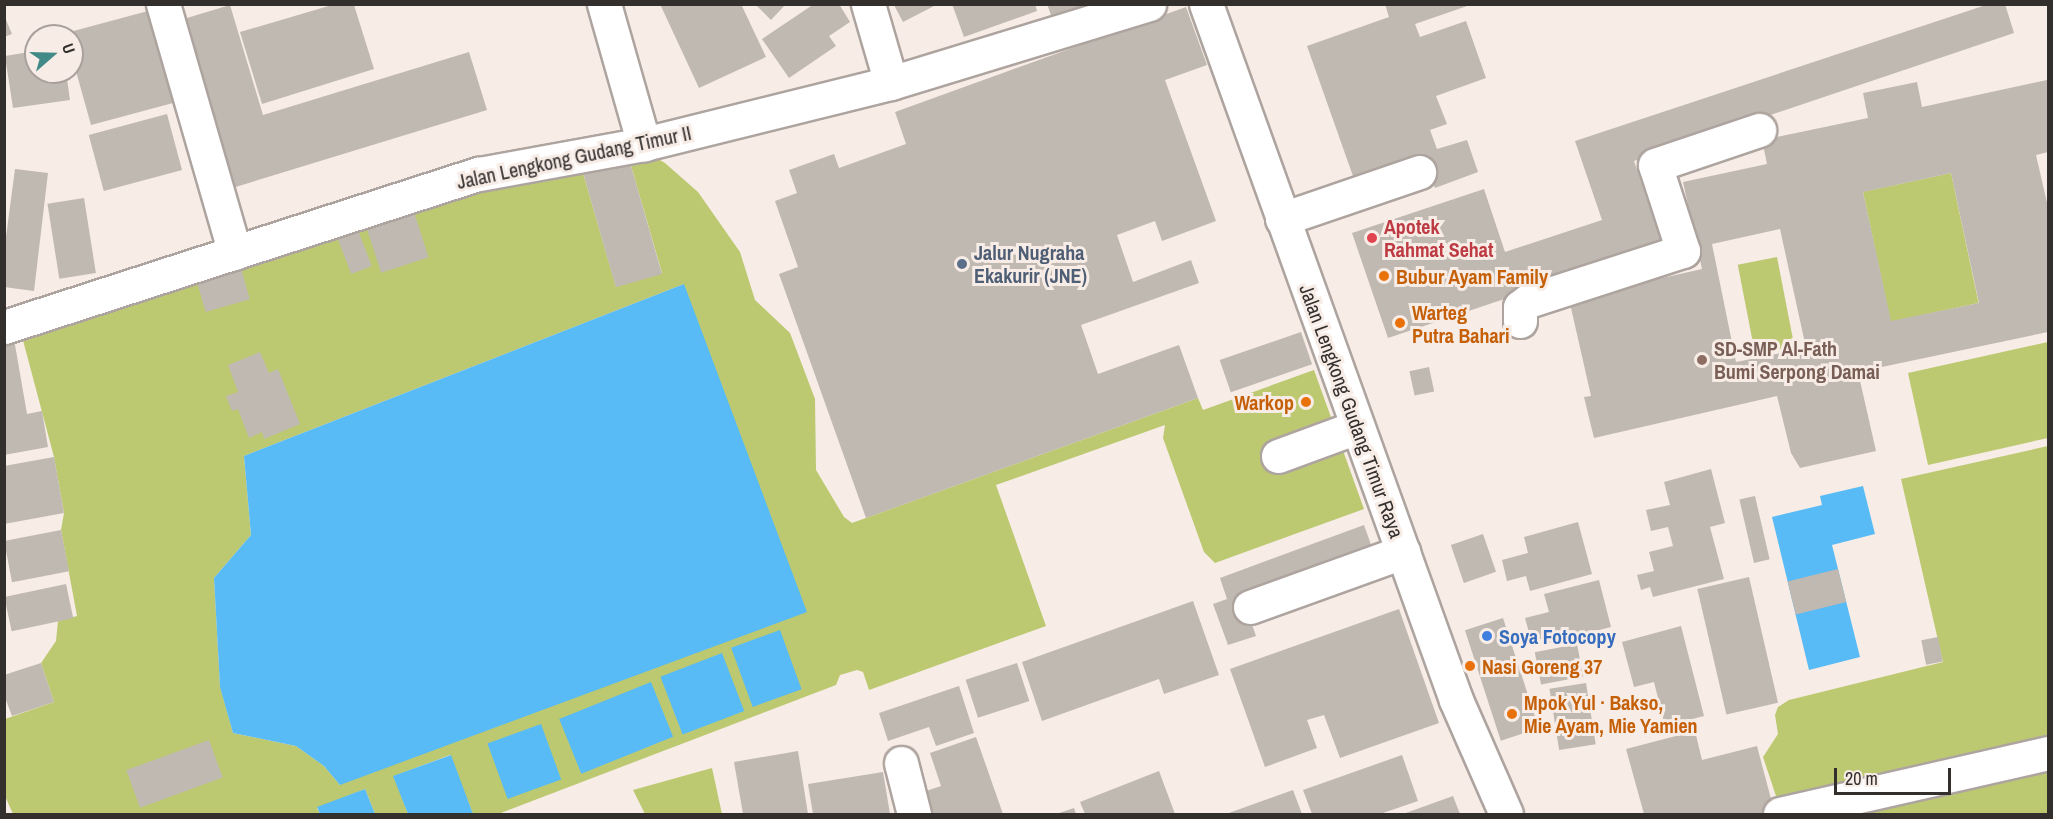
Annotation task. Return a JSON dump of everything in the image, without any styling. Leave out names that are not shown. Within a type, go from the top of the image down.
[{"type":"street","points":[[163,4],[236,253]]},
{"type":"street","points":[[604,4],[644,144]]},
{"type":"street","points":[[868,4],[891,83]]},
{"type":"street","name":"Jalan Lengkong Gudang Timur II","points":[[4,327],[479,174],[644,144],[891,83],[1149,4]]},
{"type":"street","name":"Jalan Lengkong Gudang Timur Raya","points":[[1206,4],[1456,700],[1506,814]]},
{"type":"street","points":[[1520,321],[1520,307],[1528,301],[1683,251],[1655,165],[1760,130]]},
{"type":"street","points":[[1282,219],[1419,172]]},
{"type":"street","points":[[1278,456],[1357,427]]},
{"type":"street","points":[[1250,607],[1403,552]]},
{"type":"street","points":[[1780,814],[2049,753]]},
{"type":"street","points":[[902,763],[914,814]]},
{"type":"green space","points":[[627,152],[650,154],[665,163],[698,192],[740,252],[755,300],[790,333],[815,399],[816,470],[844,517],[852,523],[1198,398],[1203,410],[1314,370],[1364,509],[1215,563],[1204,552],[1163,438],[1165,425],[996,485],[1046,626],[869,690],[863,672],[857,670],[840,675],[836,685],[498,814],[473,814],[450,755],[394,776],[408,814],[375,814],[365,789],[317,808],[320,814],[13,814],[5,796],[5,719],[54,702],[41,663],[56,641],[58,621],[77,616],[61,530],[64,513],[54,457],[16,314],[407,189],[581,166],[616,287],[662,273]],"holes":[[[684,284],[340,785],[324,766],[296,746],[233,733],[220,686],[214,578],[251,535],[244,456]]]},
{"type":"green space","points":[[1951,173],[1979,303],[1891,322],[1863,192]]},
{"type":"green space","points":[[1777,257],[1794,346],[1755,354],[1738,265]]},
{"type":"green space","points":[[2048,342],[2048,438],[1928,465],[1908,373]]},
{"type":"green space","points":[[2048,446],[2048,814],[1782,814],[1763,757],[1778,734],[1775,715],[1778,707],[1789,700],[1943,662],[1901,479]]},
{"type":"green space","points":[[712,768],[722,814],[645,814],[633,790]]},
{"type":"water","points":[[684,284],[807,612],[340,785],[324,766],[296,746],[233,733],[220,687],[214,578],[251,535],[244,456]]},
{"type":"water","points":[[1863,486],[1875,534],[1832,545],[1860,657],[1809,670],[1772,517],[1822,505],[1820,496]]},
{"type":"water","points":[[780,630],[802,689],[753,707],[731,648]]},
{"type":"water","points":[[722,653],[744,711],[683,735],[660,677]]},
{"type":"water","points":[[651,682],[673,737],[581,774],[559,719]]},
{"type":"water","points":[[541,724],[561,779],[508,799],[487,743]]},
{"type":"water","points":[[451,755],[473,814],[408,814],[393,776]]},
{"type":"water","points":[[365,789],[375,814],[320,814],[317,807]]},
{"type":"building","points":[[660,4],[741,4],[766,57],[699,88]]},
{"type":"building","points":[[755,4],[786,4],[771,20]]},
{"type":"building","points":[[814,4],[839,4],[850,22],[829,36],[836,46],[789,78],[762,39]]},
{"type":"building","points":[[952,4],[1035,4],[1037,11],[964,37]]},
{"type":"building","points":[[1047,4],[1091,4],[1052,18]]},
{"type":"building","points":[[1385,4],[1473,4],[1415,24],[1420,37],[1466,21],[1486,78],[1436,96],[1447,124],[1430,130],[1437,149],[1467,140],[1478,172],[1435,188],[1423,154],[1354,179],[1307,46],[1389,17]]},
{"type":"building","points":[[1989,4],[2005,4],[2014,33],[1634,161],[1663,246],[1388,338],[1352,233],[1484,189],[1505,252],[1602,220],[1575,141]]},
{"type":"building","points":[[230,5],[263,115],[469,52],[487,110],[229,189],[177,21]]},
{"type":"building","points":[[332,5],[354,5],[374,69],[262,104],[240,32]]},
{"type":"building","points":[[894,5],[936,5],[903,22]]},
{"type":"building","name":"Jalur Nugraha Ekakurir (JNE)","points":[[1186,7],[1207,65],[1165,80],[1216,221],[1162,241],[1155,221],[1117,235],[1133,282],[1191,260],[1199,283],[1081,325],[1098,374],[1179,345],[1198,398],[866,518],[779,274],[798,267],[775,201],[797,193],[789,170],[834,154],[839,168],[906,144],[895,112]]},
{"type":"building","points":[[148,11],[173,103],[91,125],[80,84],[84,84],[84,28]]},
{"type":"building","points":[[4,15],[12,34],[4,37]]},
{"type":"building","points":[[24,53],[24,84],[68,84],[70,100],[13,108],[5,56]]},
{"type":"building","points":[[2047,80],[2048,152],[2036,155],[2048,207],[2048,332],[1858,372],[1876,451],[1800,468],[1791,453],[1777,396],[1594,438],[1584,397],[1591,396],[1569,299],[1702,269],[1683,182],[1767,164],[1762,140],[1868,118],[1863,93],[1917,82],[1922,107]],"holes":[[[1951,173],[1979,303],[1891,321],[1863,192]],[[1780,229],[1806,348],[1736,362],[1712,244]]]},
{"type":"building","points":[[167,114],[182,170],[104,191],[89,135]]},
{"type":"building","points":[[627,152],[662,274],[616,287],[581,165]]},
{"type":"building","points":[[15,169],[48,173],[34,291],[4,287],[4,252]]},
{"type":"building","points":[[84,198],[96,273],[59,279],[47,204]]},
{"type":"building","points":[[412,206],[429,257],[381,273],[364,221]]},
{"type":"building","points":[[356,225],[372,266],[351,274],[335,233]]},
{"type":"building","points":[[238,258],[250,299],[206,312],[194,271]]},
{"type":"building","points":[[1301,332],[1312,364],[1231,392],[1220,360]]},
{"type":"building","points":[[14,339],[27,414],[42,411],[48,447],[4,455],[4,340]]},
{"type":"building","points":[[260,352],[269,373],[278,369],[300,424],[264,439],[262,432],[249,438],[238,409],[232,411],[226,396],[238,392],[228,365]]},
{"type":"building","points":[[1429,367],[1434,391],[1415,396],[1409,371]]},
{"type":"building","points":[[54,457],[64,513],[4,524],[4,466]]},
{"type":"building","points":[[1711,469],[1725,523],[1710,527],[1724,579],[1653,597],[1650,587],[1641,590],[1637,575],[1654,571],[1649,552],[1673,546],[1668,527],[1651,531],[1646,510],[1670,505],[1664,482]]},
{"type":"building","points":[[1755,496],[1770,559],[1754,563],[1739,500]]},
{"type":"building","points":[[1578,522],[1592,574],[1530,591],[1526,576],[1507,581],[1502,560],[1528,553],[1524,537]]},
{"type":"building","points":[[1364,525],[1374,553],[1244,601],[1256,636],[1228,645],[1213,604],[1227,599],[1220,578]]},
{"type":"building","points":[[61,530],[69,571],[12,582],[4,541]]},
{"type":"building","points":[[1483,534],[1496,572],[1464,583],[1451,545]]},
{"type":"building","points":[[1838,569],[1846,602],[1796,615],[1788,582]]},
{"type":"building","points":[[1749,577],[1778,703],[1726,715],[1697,589]]},
{"type":"building","points":[[1599,580],[1611,627],[1533,647],[1525,618],[1549,612],[1544,594]]},
{"type":"building","points":[[66,584],[73,618],[12,631],[4,597]]},
{"type":"building","points":[[1193,601],[1219,675],[1164,694],[1159,679],[1042,721],[1022,662]]},
{"type":"building","points":[[1399,609],[1439,723],[1340,758],[1324,715],[1307,720],[1317,748],[1265,767],[1230,669]]},
{"type":"building","points":[[1503,618],[1539,728],[1501,741],[1465,630]]},
{"type":"building","points":[[1681,626],[1704,716],[1665,726],[1654,682],[1634,687],[1622,642]]},
{"type":"building","points":[[1938,637],[1943,662],[1926,665],[1921,640]]},
{"type":"building","points":[[1577,644],[1583,676],[1541,685],[1535,652]]},
{"type":"building","points":[[41,663],[54,702],[12,716],[4,695],[4,675]]},
{"type":"building","points":[[1017,663],[1029,701],[978,718],[966,680]]},
{"type":"building","points":[[1586,683],[1596,744],[1559,750],[1549,689]]},
{"type":"building","points":[[959,686],[974,733],[936,746],[929,727],[888,741],[879,713]]},
{"type":"building","points":[[1695,731],[1702,760],[1757,746],[1775,814],[1644,814],[1626,749]]},
{"type":"building","points":[[976,737],[1003,814],[927,814],[920,793],[941,786],[930,753]]},
{"type":"building","points":[[209,740],[223,778],[140,808],[126,770]]},
{"type":"building","points":[[798,751],[808,814],[743,814],[734,762]]},
{"type":"building","points":[[1402,755],[1418,801],[1380,814],[1312,814],[1303,790]]},
{"type":"building","points":[[1159,771],[1175,814],[1085,814],[1080,802]]},
{"type":"building","points":[[883,772],[890,814],[813,814],[808,784]]},
{"type":"building","points":[[1293,790],[1302,814],[1226,814]]},
{"type":"building","points":[[1453,796],[1460,814],[1403,814]]},
{"type":"building","points":[[1074,808],[1076,814],[1056,814]]},
{"type":"place","name":"Apotek Rahmat Sehat","points":[[1372,238]]},
{"type":"place","name":"Jalur Nugraha Ekakurir (JNE)","points":[[962,264]]},
{"type":"place","name":"Bubur Ayam Family","points":[[1384,276]]},
{"type":"place","name":"Warteg Putra Bahari","points":[[1400,323]]},
{"type":"place","name":"SD-SMP Al-Fath Bumi Serpong Damai","points":[[1702,360]]},
{"type":"place","name":"Warkop","points":[[1306,402]]},
{"type":"place","name":"Soya Fotocopy","points":[[1487,636]]},
{"type":"place","name":"Nasi Goreng 37","points":[[1470,666]]},
{"type":"place","name":"Mpok Yul · Bakso, Mie Ayam, Mie Yamien","points":[[1512,714]]}]
